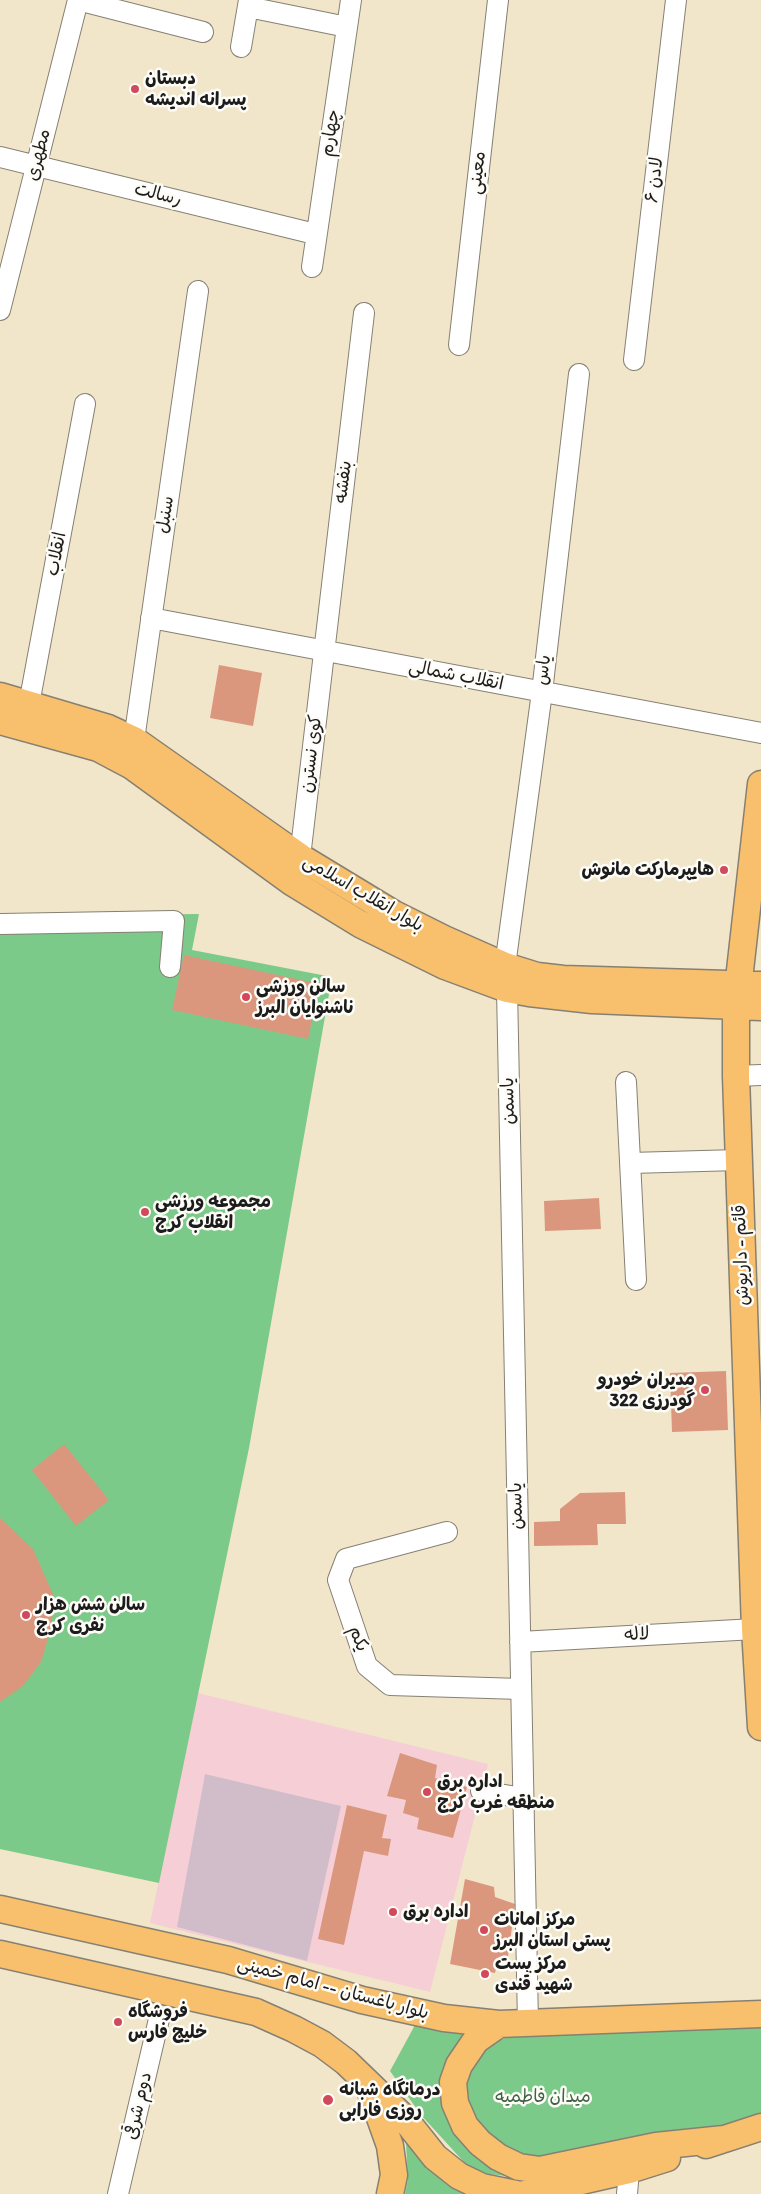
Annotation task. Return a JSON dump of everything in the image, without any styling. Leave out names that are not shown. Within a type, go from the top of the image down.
[{"type":"main road","name":"بلوار انقلاب اسلامی","points":[[0,696],[108,728],[134,740],[300,857],[394,914],[444,940],[506,977]]},
{"type":"main road","name":"بلوار انقلاب اسلامی","points":[[0,721],[98,748],[132,766],[293,883],[360,924],[445,966],[506,977],[537,976],[749,996]]},
{"type":"main road","name":"قائم - داریوش","points":[[761,784],[749,996],[749,1076],[739,1160],[755,1629],[761,1727]]},
{"type":"main road","name":"بلوار باغستان -- امام خمینی","points":[[0,1909],[228,1960],[398,2009],[444,2018],[499,2024],[761,2014]]},
{"type":"main road","points":[[0,1954],[256,2012],[322,2044],[346,2062],[404,2118],[435,2158],[459,2176],[482,2187],[516,2194]]},
{"type":"main road","points":[[499,2024],[476,2040],[459,2065],[453,2082],[455,2103],[465,2126],[480,2143],[498,2157],[519,2167],[540,2170],[656,2146],[724,2139]]},
{"type":"main road","points":[[367,2082],[390,2146],[394,2175],[390,2194]]},
{"type":"main road","points":[[525,2194],[628,2182],[724,2139],[761,2127]]},
{"type":"street","points":[[78,0],[203,32]]},
{"type":"street","name":"مطهری","points":[[0,310],[78,0]]},
{"type":"street","name":"چهارم","points":[[312,267],[351,0]]},
{"type":"street","name":"معینی","points":[[459,345],[498,0]]},
{"type":"street","name":"لادن ۶","points":[[634,360],[676,0]]},
{"type":"street","points":[[241,47],[249,4],[347,27]]},
{"type":"street","name":"رسالت","points":[[0,157],[316,234]]},
{"type":"street","name":"سنبل","points":[[134,740],[198,291]]},
{"type":"street","name":"بنفشه","points":[[324,651],[364,313]]},
{"type":"street","name":"یاس","points":[[506,977],[579,374]]},
{"type":"street","name":"انقلاب","points":[[29,704],[86,404]]},
{"type":"street","name":"انقلاب شمالی","points":[[151,618],[761,733]]},
{"type":"street","name":"کوی نسترن","points":[[300,857],[324,651]]},
{"type":"street","points":[[0,924],[174,921],[170,967]]},
{"type":"street","name":"یاسمن","points":[[506,977],[528,2023]]},
{"type":"street","points":[[626,1082],[636,1280]]},
{"type":"street","points":[[630,1163],[739,1160]]},
{"type":"street","name":"یکم","points":[[447,1532],[346,1559],[338,1580],[367,1666],[390,1685],[521,1689]]},
{"type":"street","name":"لاله","points":[[520,1642],[755,1629]]},
{"type":"street","points":[[481,1791],[523,1798]]},
{"type":"street","name":"دوم شرقی","points":[[118,2194],[159,2019]]},
{"type":"shaded area","points":[[198,1693],[488,1764],[430,1992],[150,1923]]},
{"type":"shaded area","points":[[205,1774],[341,1806],[307,1961],[177,1927]]},
{"type":"green space","name":"مجموعه ورزشی انقلاب کرج","points":[[199,914],[192,950],[332,977],[249,1448],[159,1883],[0,1849],[0,916]]},
{"type":"green space","name":"میدان فاطمیه","points":[[761,2023],[761,2118],[721,2131],[557,2159],[510,2156],[471,2120],[464,2099],[467,2072],[478,2055],[497,2041],[513,2035]]},
{"type":"green space","points":[[415,2025],[472,2031],[445,2079],[512,2177],[476,2172],[463,2161],[421,2115],[390,2071]]},
{"type":"green space","points":[[406,2143],[439,2178],[466,2194],[405,2194],[408,2179]]},
{"type":"building","points":[[219,665],[262,673],[253,726],[210,718]]},
{"type":"building","name":"سالن ورزشی ناشنوایان البرز","points":[[184,955],[320,984],[308,1039],[172,1010]]},
{"type":"building","points":[[599,1198],[601,1229],[545,1231],[544,1201]]},
{"type":"building","points":[[726,1371],[728,1430],[672,1432],[670,1373]]},
{"type":"building","points":[[64,1444],[109,1500],[76,1526],[32,1470]]},
{"type":"building","points":[[625,1492],[626,1524],[597,1524],[598,1545],[534,1546],[534,1522],[560,1521],[560,1509],[580,1493]]},
{"type":"building","name":"سالن شش هزار نفری کرج","points":[[0,1518],[33,1549],[55,1599],[50,1632],[41,1662],[23,1686],[0,1702]]},
{"type":"building","name":"اداره برق منطقه غرب کرج","points":[[400,1753],[437,1765],[435,1778],[467,1787],[453,1838],[417,1829],[419,1818],[403,1813],[406,1800],[387,1796]]},
{"type":"building","points":[[347,1805],[387,1815],[382,1838],[391,1839],[388,1856],[364,1851],[344,1945],[318,1939]]},
{"type":"building","name":"مرکز امانات پستی استان البرز","points":[[465,1879],[494,1887],[495,1897],[515,1904],[508,1957],[499,1957],[495,1973],[450,1964]]},
{"type":"place","name":"دبستان پسرانه اندیشه","points":[[135,89]]},
{"type":"place","name":"هایپرمارکت مانوش","points":[[724,870]]},
{"type":"place","name":"سالن ورزشی ناشنوایان البرز","points":[[246,997]]},
{"type":"place","name":"مجموعه ورزشی انقلاب کرج","points":[[145,1212]]},
{"type":"place","name":"مدیران خودرو گودرزی 322","points":[[705,1390]]},
{"type":"place","name":"سالن شش هزار نفری کرج","points":[[26,1615]]},
{"type":"place","name":"اداره برق منطقه غرب کرج","points":[[427,1792]]},
{"type":"place","name":"اداره برق","points":[[393,1912]]},
{"type":"place","name":"مرکز امانات پستی استان البرز","points":[[484,1930]]},
{"type":"place","name":"مرکز پست شهید قندی","points":[[485,1974]]},
{"type":"place","name":"فروشگاه خلیج فارس","points":[[118,2022]]},
{"type":"place","name":"درمانگاه شبانه روزی فارابی","points":[[328,2100]]}]
